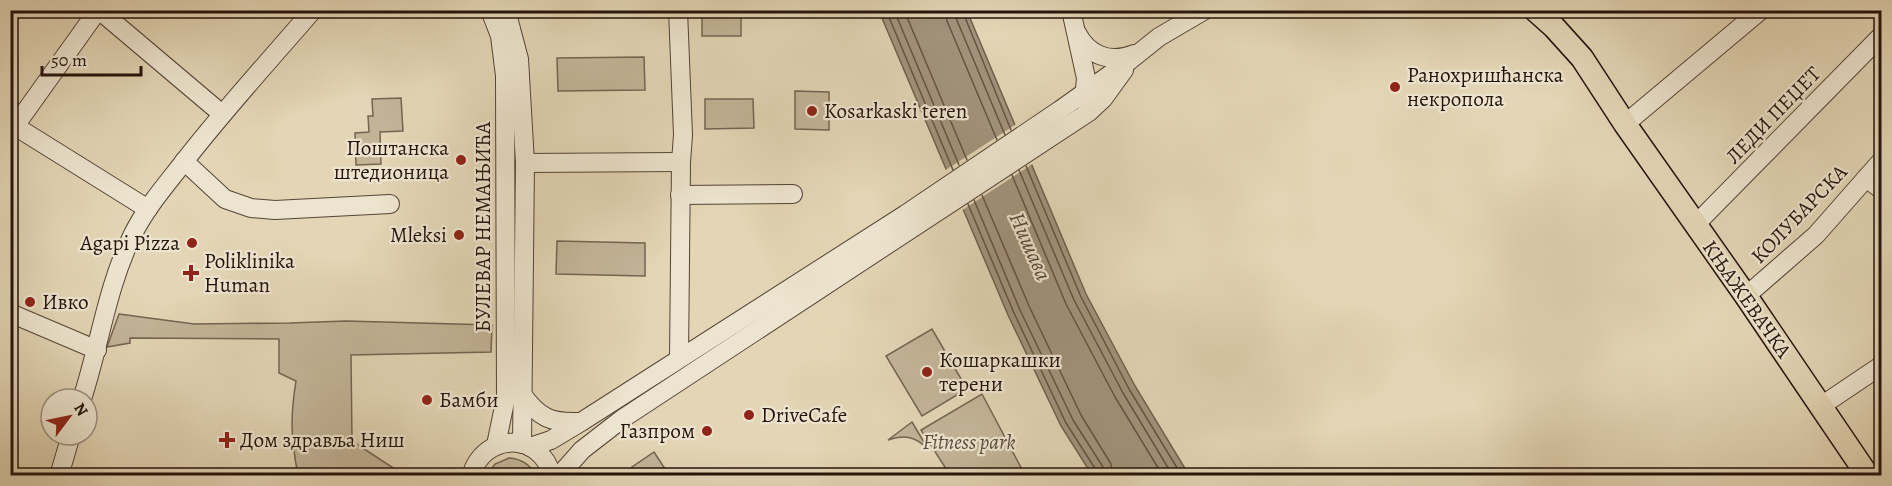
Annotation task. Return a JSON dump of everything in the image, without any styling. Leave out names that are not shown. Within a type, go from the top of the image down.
[{"type":"main road","name":"КЊАЖЕВАЧКА","points":[[1535,10],[1582,58],[1625,124],[1870,476]]},
{"type":"street","points":[[86,387],[97,350],[105,310],[119,269],[134,233],[148,209],[222,114],[313,10]]},
{"type":"street","name":"БУЛЕВАР НЕМАЊИЋА","points":[[490,10],[500,36],[505,76],[506,397],[496,445]]},
{"type":"street","name":"БУЛЕВАР НЕМАЊИЋА","points":[[506,10],[519,59],[525,164],[522,394],[526,445]]},
{"type":"street","points":[[678,10],[683,135],[680,195],[679,358]]},
{"type":"street","points":[[1064,114],[1078,114],[1086,91],[1086,78],[1071,10]]},
{"type":"street","points":[[1086,91],[1159,37],[1205,10]]},
{"type":"street","points":[[1625,124],[1761,10]]},
{"type":"street","points":[[148,209],[13,125],[91,14],[222,114]]},
{"type":"street","name":"ЛЕДИ ПЕЏЕТ","points":[[1695,225],[1881,35]]},
{"type":"street","points":[[1077,38],[1084,58],[1090,63],[1108,67],[1135,56]]},
{"type":"street","points":[[1064,114],[1078,66],[1077,38]]},
{"type":"street","points":[[559,476],[582,450],[622,419],[1064,114],[1103,99],[1135,56]]},
{"type":"street","name":"КОЛУБАРСКА","points":[[1746,296],[1816,234],[1881,160]]},
{"type":"street","points":[[184,161],[225,199],[250,208],[275,210],[390,204]]},
{"type":"street","points":[[525,164],[681,162]]},
{"type":"street","points":[[1866,178],[1881,190]]},
{"type":"street","points":[[680,195],[793,194]]},
{"type":"street","points":[[471,476],[478,460],[496,445],[509,442],[526,445],[551,440],[679,358],[910,220]]},
{"type":"street","points":[[10,313],[97,350]]},
{"type":"street","points":[[1821,406],[1881,365]]},
{"type":"street","points":[[522,394],[534,409],[549,419],[563,423],[581,422]]},
{"type":"street","points":[[526,445],[545,460],[552,476]]},
{"type":"street","points":[[59,476],[67,447]]},
{"type":"street","points":[[1870,476],[1881,469]]},
{"type":"green space","points":[[702,11],[741,11],[741,36],[702,36]]},
{"type":"green space","points":[[644,57],[645,90],[558,91],[557,58]]},
{"type":"green space","name":"Kosarkaski teren","points":[[795,91],[829,92],[829,130],[795,129]]},
{"type":"green space","points":[[401,98],[403,131],[380,132],[381,164],[356,165],[355,133],[369,132],[368,116],[373,116],[372,99]]},
{"type":"green space","points":[[705,99],[753,99],[754,128],[705,129]]},
{"type":"green space","points":[[557,241],[645,243],[645,276],[556,274]]},
{"type":"green space","points":[[119,314],[194,324],[346,321],[492,325],[491,352],[351,355],[352,441],[404,475],[298,475],[292,428],[296,381],[279,373],[279,339],[130,338],[130,343],[107,347]]},
{"type":"green space","name":"Кошаркашки терени","points":[[932,329],[967,389],[922,416],[886,356]]},
{"type":"green space","name":"Fitness park","points":[[982,394],[1025,475],[950,475],[921,430]]},
{"type":"green space","points":[[912,422],[928,449],[910,438],[900,437],[888,440]]},
{"type":"green space","points":[[654,452],[669,475],[664,475],[661,471],[649,475],[645,469],[637,475],[632,467]]},
{"type":"green space","points":[[509,458],[525,463],[535,475],[487,475],[495,464]]},
{"type":"water","name":"Нишава","points":[[879,11],[967,11],[1086,294],[1135,386],[1189,475],[1092,475],[1061,426],[1008,315]]},
{"type":"pier","points":[[1018,123],[1034,163],[961,211],[944,171]]},
{"type":"place","name":"Ранохришћанска некропола","points":[[1395,87]]},
{"type":"place","name":"Kosarkaski teren","points":[[812,111]]},
{"type":"place","name":"Поштанска штедионица","points":[[461,160]]},
{"type":"place","name":"Mleksi","points":[[459,235]]},
{"type":"place","name":"Agapi Pizza","points":[[192,243]]},
{"type":"place","name":"Poliklinika Human","points":[[191,273]]},
{"type":"place","name":"Ивко","points":[[30,302]]},
{"type":"place","name":"Кошаркашки терени","points":[[927,372]]},
{"type":"place","name":"Бамби","points":[[427,400]]},
{"type":"place","name":"DriveCafe","points":[[749,415]]},
{"type":"place","name":"Газпром","points":[[707,431]]},
{"type":"place","name":"Дом здравља Ниш","points":[[227,440]]}]
